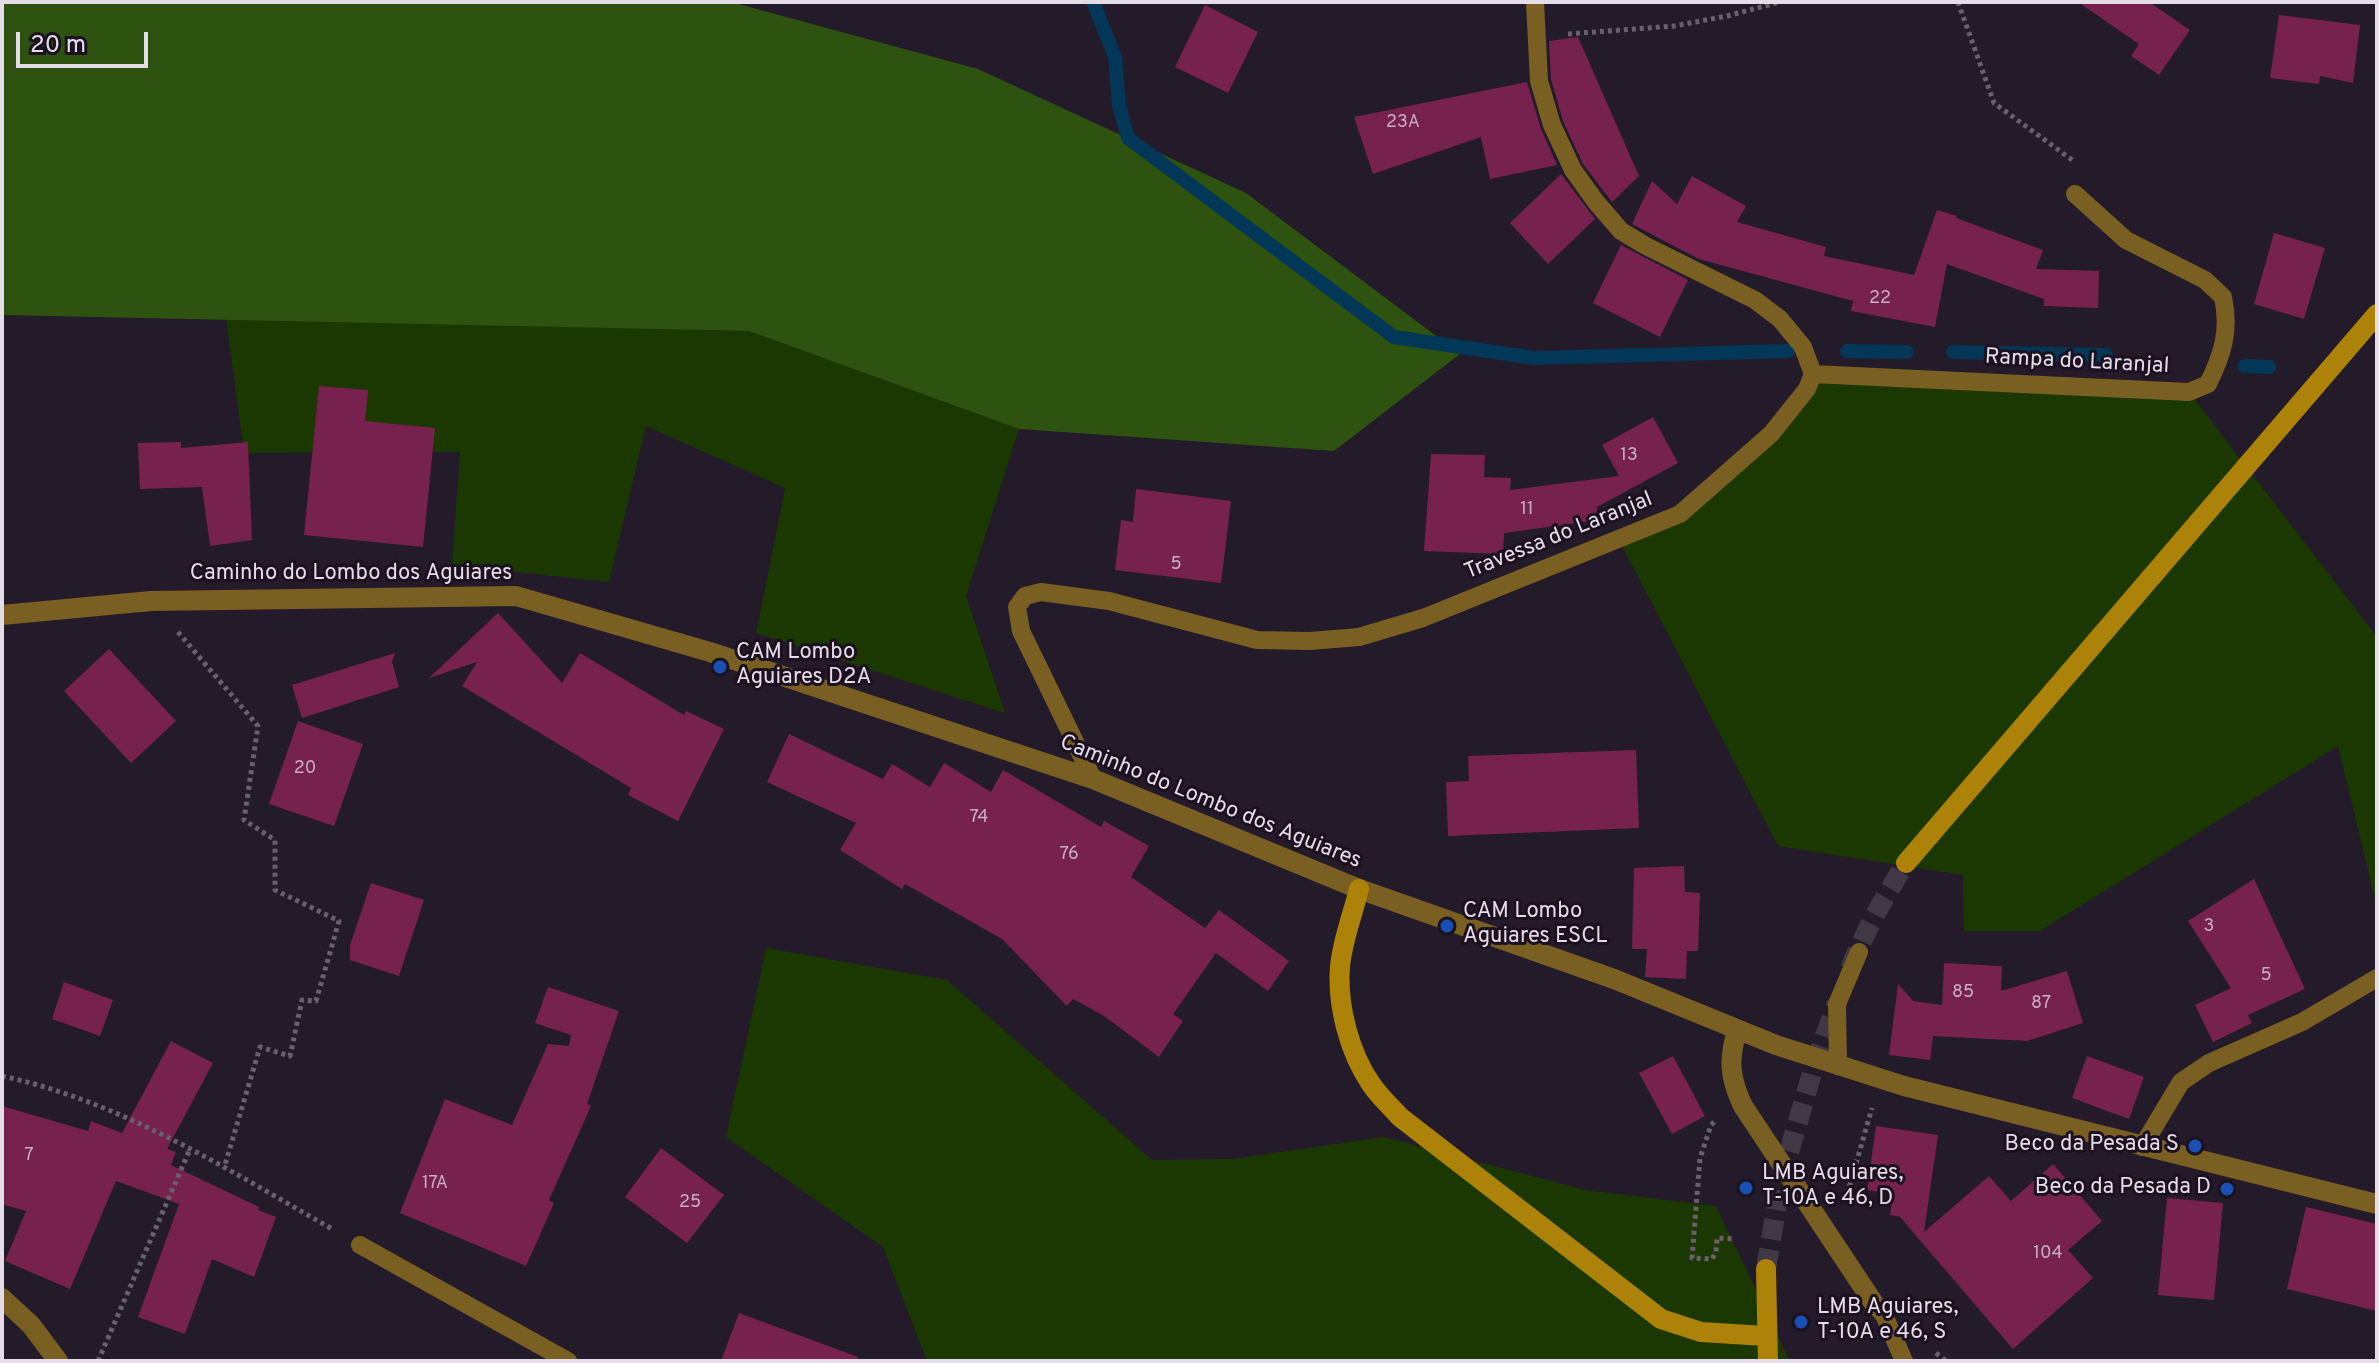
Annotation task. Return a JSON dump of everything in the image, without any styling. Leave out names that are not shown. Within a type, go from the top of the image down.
[{"type":"main road","points":[[1906,863],[2377,314]]},
{"type":"main road","points":[[1359,889],[1340,966],[1341,997],[1356,1057],[1371,1085],[1390,1106],[1661,1319],[1701,1332],[1765,1336]]},
{"type":"main road","points":[[1766,1269],[1765,1336],[1768,1361]]},
{"type":"street","name":"Caminho do Lombo dos Aguiares","points":[[2,615],[151,601],[516,596],[710,652],[1093,779],[1359,889],[1614,979],[1737,1031],[1838,1066],[2142,1147],[2377,1204]]},
{"type":"street","points":[[1737,1031],[1730,1053],[1731,1071],[1743,1106],[1875,1305]]},
{"type":"street","points":[[2,1298],[31,1325],[58,1361]]},
{"type":"lane","points":[[1535,2],[1539,81],[1552,125],[1573,170],[1596,202],[1621,231],[1755,300],[1780,319],[1803,347],[1813,374]]},
{"type":"lane","name":"Rampa do Laranjal","points":[[1813,374],[2189,392],[2208,384],[2219,362],[2227,333],[2223,297],[2205,280],[2126,240],[2075,194]]},
{"type":"lane","name":"Travessa do Laranjal","points":[[1093,779],[1021,631],[1017,607],[1025,596],[1041,592],[1109,601],[1257,640],[1310,641],[1359,637],[1423,618],[1680,514],[1771,434],[1807,389],[1813,374]]},
{"type":"lane","points":[[1838,1066],[1837,1004],[1859,952]]},
{"type":"lane","points":[[2142,1147],[2181,1082],[2209,1063],[2302,1022],[2377,978]]},
{"type":"lane","points":[[360,1245],[568,1361]]},
{"type":"lane","points":[[1875,1305],[1884,1315],[1904,1361]]},
{"type":"path","points":[[1537,36],[1674,26],[1780,2]]},
{"type":"path","points":[[1958,2],[1994,103],[2082,167],[2075,194]]},
{"type":"path","points":[[151,601],[258,726],[244,820],[275,840],[275,890],[339,921],[316,1001],[302,1000],[290,1056],[260,1047],[224,1168]]},
{"type":"path","points":[[2,1076],[47,1086],[162,1133],[360,1245]]},
{"type":"path","points":[[1854,1176],[1876,1094]]},
{"type":"path","points":[[1711,1125],[1700,1158],[1692,1258],[1712,1259],[1717,1238],[1735,1239]]},
{"type":"path","points":[[98,1361],[190,1149]]},
{"type":"green space","points":[[2,2],[731,2],[978,69],[1246,193],[1460,354],[1334,451],[1019,429],[749,331],[2,315]]},
{"type":"green space","points":[[226,318],[749,331],[1019,429],[966,596],[1005,713],[756,633],[785,488],[646,426],[609,582],[452,565],[460,452],[244,453]]},
{"type":"green space","points":[[1813,374],[2189,392],[2377,637],[2377,907],[2338,746],[2040,931],[1964,931],[1963,875],[1778,846],[1618,538],[1680,514],[1771,434]]},
{"type":"green space","points":[[766,948],[947,980],[1152,1160],[1232,1159],[1384,1137],[1585,1190],[1716,1206],[1790,1361],[927,1361],[883,1247],[726,1137]]},
{"type":"building","points":[[2078,2],[2149,2],[2190,30],[2159,75],[2131,56],[2139,44]]},
{"type":"building","points":[[1205,5],[1258,32],[1228,93],[1175,67]]},
{"type":"building","points":[[2279,15],[2360,25],[2353,83],[2320,76],[2319,84],[2270,78]]},
{"type":"building","points":[[1578,37],[1639,176],[1612,202],[1583,164],[1563,121],[1551,79],[1549,41]]},
{"type":"building","points":[[1527,82],[1541,129],[1557,165],[1490,179],[1481,137],[1373,174],[1354,117]]},
{"type":"building","points":[[1561,174],[1595,219],[1548,264],[1510,223]]},
{"type":"building","points":[[1692,176],[1746,206],[1737,222],[1826,247],[1824,256],[1914,275],[1937,210],[1957,216],[2043,250],[2036,269],[2099,271],[2098,308],[2044,306],[2044,299],[1947,264],[1935,327],[1851,311],[1853,301],[1699,259],[1632,224],[1652,181],[1677,204]]},
{"type":"building","points":[[2274,233],[2325,248],[2304,319],[2254,304]]},
{"type":"building","points":[[1621,245],[1688,280],[1660,337],[1593,303]]},
{"type":"building","points":[[319,386],[368,390],[365,421],[435,428],[423,547],[304,535]]},
{"type":"building","points":[[1653,417],[1678,463],[1597,507],[1599,520],[1504,533],[1503,554],[1424,551],[1431,454],[1485,455],[1484,477],[1511,478],[1510,490],[1619,476],[1602,445]]},
{"type":"building","points":[[181,442],[181,448],[248,442],[252,540],[210,546],[202,487],[140,489],[138,443]]},
{"type":"building","points":[[1136,489],[1231,501],[1221,583],[1115,570],[1121,520],[1133,522]]},
{"type":"building","points":[[498,613],[562,683],[580,653],[684,715],[686,711],[724,729],[678,821],[628,795],[631,788],[462,686],[477,662],[429,678]]},
{"type":"building","points":[[109,649],[176,721],[131,763],[64,691]]},
{"type":"building","points":[[395,653],[392,662],[399,687],[302,718],[292,685]]},
{"type":"building","points":[[298,721],[363,744],[334,826],[269,804]]},
{"type":"building","points":[[789,734],[883,779],[892,764],[930,787],[944,763],[991,792],[1003,770],[1101,827],[1104,821],[1149,846],[1131,877],[1205,928],[1219,910],[1289,961],[1268,991],[1216,953],[1173,1014],[1183,1021],[1159,1057],[1104,1016],[1073,999],[1067,1006],[1002,939],[905,884],[902,889],[840,850],[856,823],[767,782]]},
{"type":"building","points":[[1636,750],[1639,828],[1448,836],[1446,782],[1469,781],[1468,756]]},
{"type":"building","points":[[1684,866],[1685,892],[1700,893],[1698,951],[1687,951],[1686,979],[1645,977],[1647,949],[1632,949],[1634,868]]},
{"type":"building","points":[[2254,879],[2305,989],[2248,1015],[2252,1023],[2213,1042],[2195,1005],[2231,988],[2188,921]]},
{"type":"building","points":[[371,883],[424,900],[399,976],[350,960],[350,945]]},
{"type":"building","points":[[1944,963],[2002,966],[2001,991],[2067,971],[2083,1023],[2027,1041],[1933,1036],[1930,1060],[1889,1055],[1898,984],[1913,1001],[1942,1005]]},
{"type":"building","points":[[64,982],[113,1000],[100,1036],[52,1019]]},
{"type":"building","points":[[548,987],[619,1011],[587,1104],[591,1106],[549,1200],[554,1203],[526,1266],[400,1213],[445,1099],[512,1125],[548,1044],[569,1046],[571,1035],[535,1023]]},
{"type":"building","points":[[171,1041],[213,1063],[167,1149],[176,1152],[171,1165],[276,1217],[254,1277],[212,1259],[185,1334],[138,1317],[179,1204],[116,1181],[70,1289],[5,1261],[26,1211],[2,1204],[2,1106],[88,1131],[91,1121],[122,1133]]},
{"type":"building","points":[[1673,1056],[1705,1116],[1672,1134],[1639,1073]]},
{"type":"building","points":[[2087,1056],[2144,1077],[2129,1119],[2072,1098]]},
{"type":"building","points":[[1876,1126],[1938,1135],[1924,1232],[1989,1176],[2011,1201],[2053,1164],[2102,1221],[2068,1250],[2093,1278],[2013,1349],[1900,1217],[1890,1215],[1893,1194],[1867,1190]]},
{"type":"building","points":[[661,1148],[724,1195],[687,1243],[625,1197]]},
{"type":"building","points":[[2167,1198],[2223,1203],[2214,1300],[2158,1295]]},
{"type":"building","points":[[2306,1207],[2377,1224],[2377,1311],[2287,1289]]},
{"type":"building","points":[[739,1313],[858,1357],[857,1361],[721,1361]]},
{"type":"waterway","points":[[1093,2],[1115,57],[1119,105],[1128,138],[1394,337],[1534,358],[1788,351]]},
{"type":"waterway","points":[[1847,351],[1907,352]]},
{"type":"waterway","points":[[1953,352],[2106,355]]},
{"type":"waterway","points":[[2245,366],[2269,367]]},
{"type":"tunnel","points":[[1850,969],[1875,914],[1906,863]]},
{"type":"tunnel","points":[[1766,1269],[1781,1180],[1814,1066],[1837,1003]]},
{"type":"place","name":"CAM Lombo Aguiares D2A","points":[[720,667]]},
{"type":"place","name":"CAM Lombo Aguiares ESCL","points":[[1447,926]]},
{"type":"place","name":"Beco da Pesada S","points":[[2195,1146]]},
{"type":"place","name":"LMB Aguiares, T-10A e 46, D","points":[[1746,1188]]},
{"type":"place","name":"Beco da Pesada D","points":[[2227,1189]]},
{"type":"place","name":"LMB Aguiares, T-10A e 46, S","points":[[1801,1322]]}]
